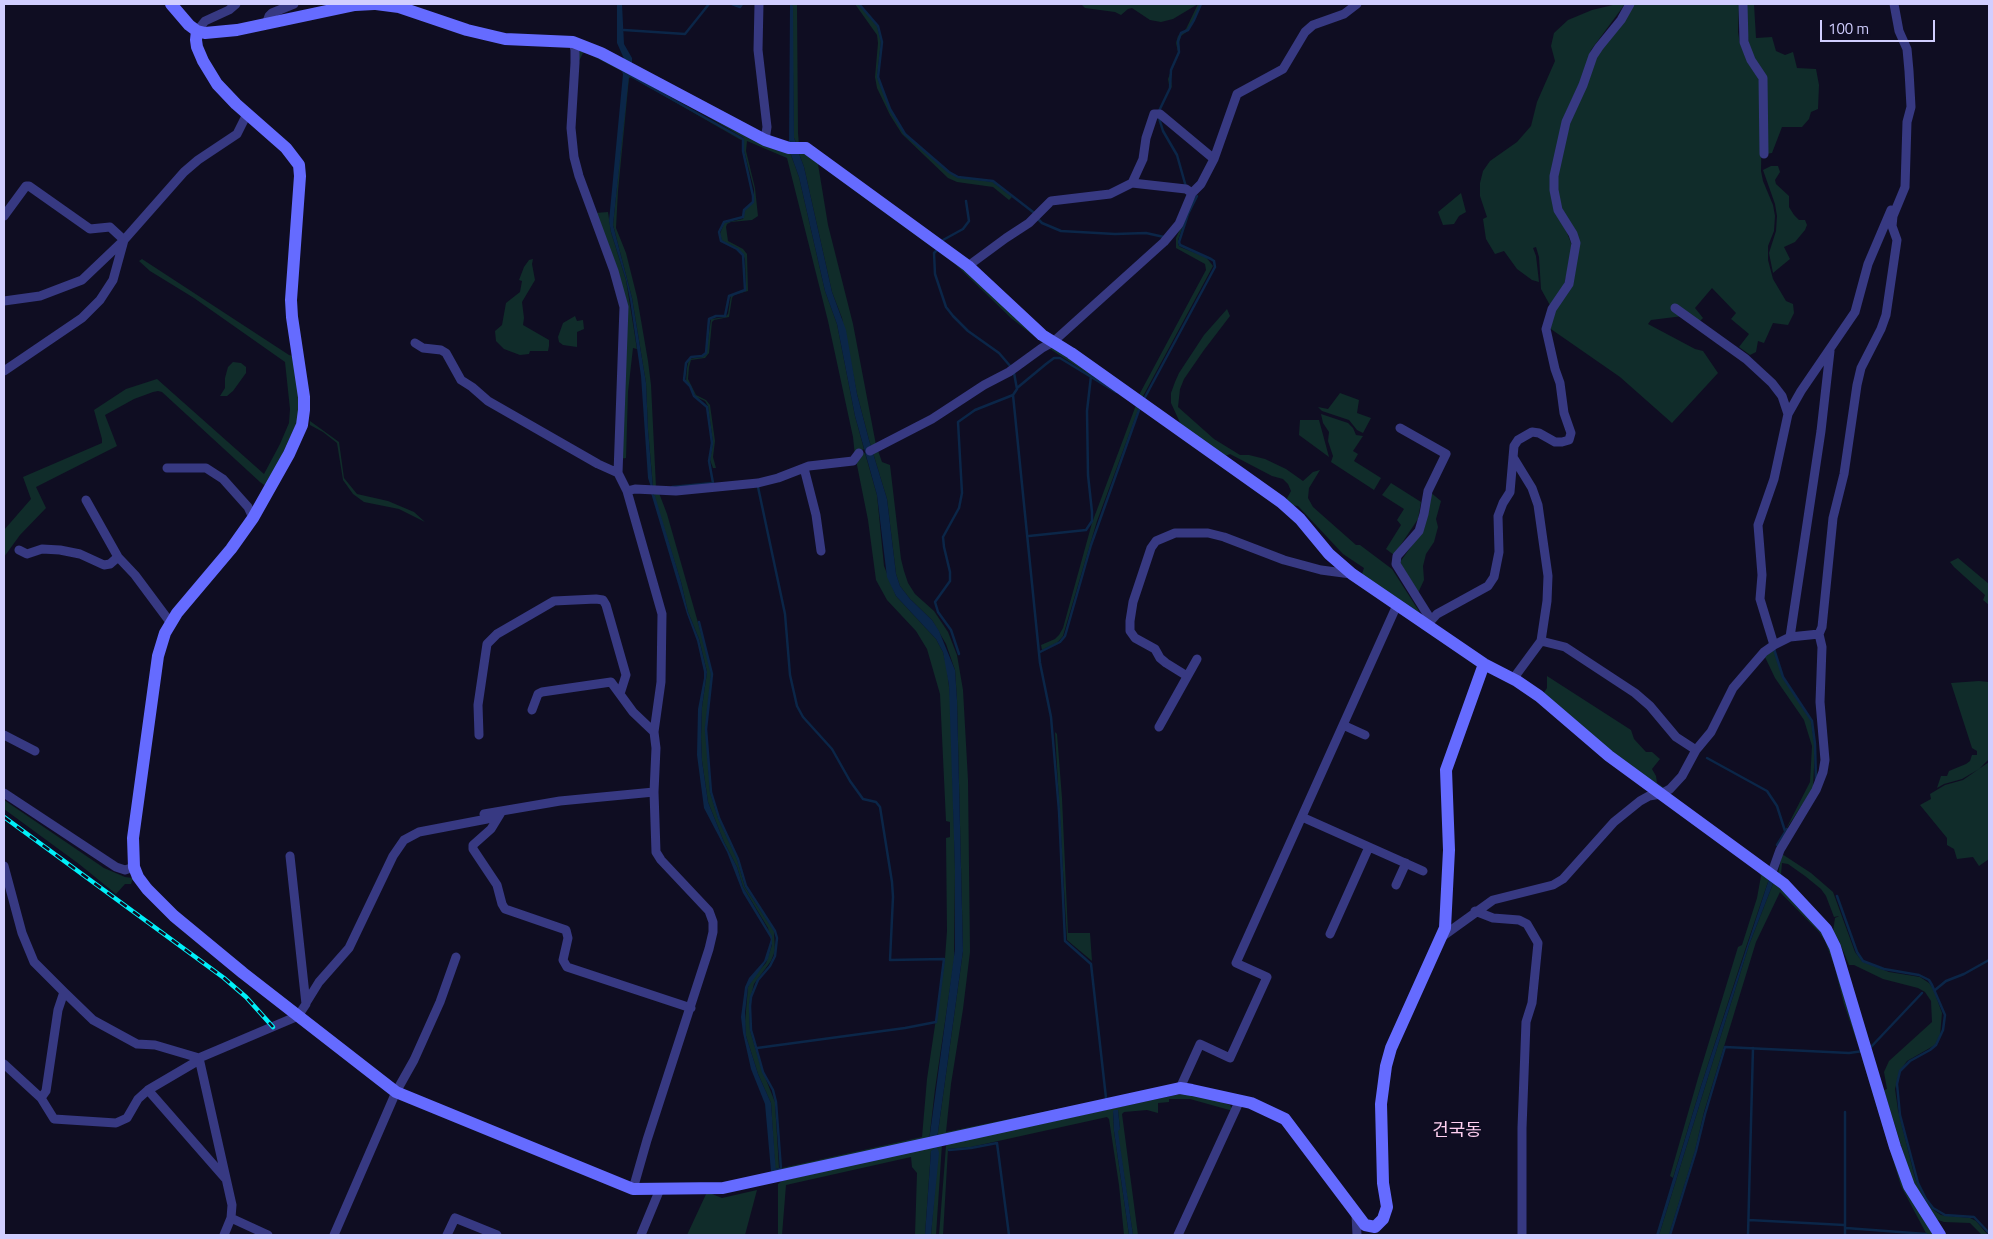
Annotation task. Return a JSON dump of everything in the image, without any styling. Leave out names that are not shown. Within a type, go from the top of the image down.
[{"type":"street","points":[[171,4],[189,25],[197,31],[205,33],[266,24],[355,5],[375,4],[399,8],[467,30],[505,39],[573,42],[601,53],[765,140],[794,148],[806,148],[968,266],[1021,317],[1053,342],[1281,502],[1300,519],[1329,554],[1352,574],[1397,605],[1429,623],[1484,664],[1513,679],[1539,696],[1609,756],[1784,884],[1826,930],[1834,947],[1895,1148],[1909,1186],[1940,1235]]},
{"type":"street","points":[[236,4],[229,10],[205,21],[197,31],[197,47],[203,61],[224,93],[286,148],[299,166],[292,316],[304,398],[302,424],[290,454],[253,518],[231,548],[170,622],[164,633],[158,656],[133,838],[134,867],[138,877],[147,889],[174,916],[243,973],[396,1092],[633,1189],[660,1189],[723,1188],[1180,1088],[1251,1103],[1285,1119],[1356,1215],[1365,1225],[1377,1231],[1384,1219],[1387,1207],[1383,1184],[1381,1104],[1386,1066],[1390,1048],[1442,936],[1448,888],[1449,850],[1446,770],[1484,664]]},
{"type":"street","points":[[266,24],[268,16],[272,13],[294,4]]},
{"type":"street","points":[[759,4],[758,50],[767,119],[765,140]]},
{"type":"street","points":[[870,451],[932,419],[984,385],[1009,372],[1053,342],[1164,242],[1178,224],[1192,193],[1201,184],[1214,159],[1237,94],[1283,69],[1305,32],[1314,25],[1344,14],[1357,4]]},
{"type":"street","points":[[1429,623],[1436,614],[1488,586],[1494,577],[1499,552],[1498,516],[1510,492],[1512,456],[1514,446],[1518,440],[1532,432],[1539,432],[1555,442],[1569,440],[1570,433],[1564,413],[1560,383],[1546,329],[1552,309],[1569,284],[1575,251],[1573,234],[1558,210],[1554,176],[1566,122],[1583,85],[1593,56],[1621,20],[1630,4]]},
{"type":"street","points":[[1743,4],[1744,42],[1751,60],[1763,78],[1764,154]]},
{"type":"street","points":[[1771,875],[1780,850],[1816,790],[1823,772],[1825,760],[1820,702],[1822,647],[1819,634],[1833,518],[1845,468],[1861,368],[1886,315],[1896,255],[1897,240],[1892,226],[1893,216],[1905,187],[1907,122],[1911,107],[1909,71],[1907,49],[1899,31],[1894,4]]},
{"type":"street","points":[[573,42],[575,50],[572,128],[574,157],[578,176],[614,271],[624,307],[618,473],[627,491],[662,614],[661,682],[654,732],[656,748],[654,792],[656,852],[661,860],[704,906],[712,922],[712,940],[633,1189]]},
{"type":"street","points":[[4,301],[40,296],[82,280],[124,240],[184,172],[198,160],[237,134],[247,114]]},
{"type":"street","points":[[1132,183],[1143,159],[1146,138],[1154,114],[1160,114],[1214,159]]},
{"type":"street","points":[[968,266],[1029,223],[1051,201],[1110,194],[1132,183],[1186,190],[1192,193]]},
{"type":"street","points":[[4,216],[26,186],[29,186],[90,229],[110,227],[124,240]]},
{"type":"street","points":[[1774,644],[1760,598],[1762,575],[1758,525],[1774,479],[1788,414],[1801,391],[1855,312],[1868,264],[1901,190],[1905,187]]},
{"type":"street","points":[[4,371],[82,318],[100,300],[113,280],[124,240]]},
{"type":"street","points":[[1675,308],[1746,359],[1772,383],[1782,396],[1788,414]]},
{"type":"street","points":[[415,344],[424,348],[441,350],[446,354],[461,380],[472,386],[488,401],[598,464],[618,473]]},
{"type":"street","points":[[1790,637],[1821,431],[1830,351]]},
{"type":"street","points":[[1400,428],[1446,454],[1428,491],[1419,531],[1397,556],[1396,564],[1429,623]]},
{"type":"street","points":[[627,491],[636,488],[676,491],[758,483],[804,468],[853,461],[859,453]]},
{"type":"street","points":[[1512,456],[1532,488],[1538,505],[1546,556],[1547,601],[1541,641],[1513,679]]},
{"type":"street","points":[[167,468],[206,468],[224,479],[248,507],[253,518]]},
{"type":"street","points":[[804,468],[816,515],[821,551]]},
{"type":"street","points":[[86,500],[118,557],[170,622]]},
{"type":"street","points":[[1187,676],[1166,664],[1155,649],[1135,638],[1130,631],[1134,602],[1151,548],[1156,541],[1174,533],[1208,533],[1224,537],[1284,560],[1321,570],[1352,574]]},
{"type":"street","points":[[19,550],[27,554],[42,549],[60,550],[80,554],[104,565],[110,564],[118,557]]},
{"type":"street","points":[[479,735],[478,705],[487,644],[497,634],[554,601],[603,600],[626,675],[620,694]]},
{"type":"street","points":[[1180,1088],[1200,1044],[1230,1058],[1263,986],[1267,977],[1236,962],[1397,605]]},
{"type":"street","points":[[1442,936],[1493,900],[1553,885],[1563,880],[1614,822],[1640,801],[1670,789],[1682,776],[1696,750],[1711,732],[1733,688],[1764,652],[1774,644],[1790,637],[1819,634]]},
{"type":"street","points":[[1541,641],[1565,647],[1635,693],[1650,706],[1676,737],[1696,750]]},
{"type":"street","points":[[1159,727],[1197,659]]},
{"type":"street","points":[[532,710],[538,694],[542,692],[611,682],[633,712],[654,732]]},
{"type":"street","points":[[1343,725],[1365,735]]},
{"type":"street","points":[[4,735],[35,751]]},
{"type":"street","points":[[484,814],[560,801],[654,792]]},
{"type":"street","points":[[4,793],[116,867],[125,870],[134,867]]},
{"type":"street","points":[[4,1064],[41,1098],[54,1119],[116,1123],[127,1118],[138,1099],[148,1090],[194,1063],[198,1058],[298,1016],[319,982],[348,948],[393,856],[404,840],[420,832],[487,819],[502,811]]},
{"type":"street","points":[[502,811],[491,829],[473,845],[473,849],[497,885],[505,909],[566,930],[568,938],[563,960],[567,967],[691,1008]]},
{"type":"street","points":[[1302,817],[1423,871]]},
{"type":"street","points":[[1330,934],[1369,847]]},
{"type":"street","points":[[290,856],[306,1004]]},
{"type":"street","points":[[1396,885],[1406,864]]},
{"type":"street","points":[[4,866],[22,933],[34,962],[64,992],[93,1020],[137,1044],[155,1046],[198,1058]]},
{"type":"street","points":[[1475,911],[1493,918],[1520,920],[1527,924],[1538,943],[1539,954],[1532,1003],[1526,1022],[1522,1128],[1522,1235]]},
{"type":"street","points":[[334,1235],[396,1092],[414,1060],[440,1002],[456,956]]},
{"type":"street","points":[[41,1098],[46,1091],[58,1010],[64,992]]},
{"type":"street","points":[[198,1058],[232,1205],[231,1218],[224,1235]]},
{"type":"street","points":[[148,1090],[226,1179]]},
{"type":"street","points":[[1178,1235],[1240,1100]]},
{"type":"street","points":[[642,1235],[660,1189]]},
{"type":"street","points":[[1356,1215],[1357,1235]]},
{"type":"street","points":[[231,1218],[268,1235]]},
{"type":"street","points":[[448,1235],[455,1218],[497,1235]]},
{"type":"green space","points":[[792,4],[797,4],[799,145],[797,145],[794,138]]},
{"type":"green space","points":[[855,4],[859,4],[877,26],[881,41],[877,77],[890,109],[905,135],[957,177],[993,182],[1012,197],[1009,200],[993,187],[957,182],[948,178],[902,134],[877,88],[875,77],[877,35]]},
{"type":"green space","points":[[1081,4],[1198,4],[1173,19],[1161,22],[1150,20],[1132,8],[1121,15],[1115,12],[1085,8]]},
{"type":"green space","points":[[1198,4],[1202,4],[1193,23],[1189,30],[1181,36],[1179,43],[1180,52],[1172,70],[1172,88],[1169,85],[1168,79],[1178,52],[1176,43],[1178,36],[1186,29]]},
{"type":"green space","points":[[1625,4],[1591,50],[1562,125],[1550,190],[1573,248],[1564,286],[1551,307],[1541,289],[1539,257],[1536,247],[1533,248],[1536,256],[1539,282],[1532,280],[1517,269],[1504,251],[1495,254],[1486,239],[1483,219],[1487,217],[1480,196],[1480,183],[1483,171],[1490,161],[1517,142],[1531,126],[1537,102],[1555,61],[1551,46],[1554,33],[1568,20],[1592,10]]},
{"type":"green space","points":[[1633,4],[1739,4],[1738,32],[1740,44],[1759,80],[1762,118],[1761,171],[1775,216],[1774,231],[1768,246],[1768,260],[1773,279],[1786,301],[1793,304],[1794,313],[1788,325],[1773,323],[1764,343],[1758,341],[1756,352],[1750,355],[1739,347],[1749,334],[1731,319],[1736,313],[1712,288],[1695,308],[1703,318],[1698,323],[1683,316],[1651,320],[1648,324],[1695,349],[1703,351],[1718,373],[1672,423],[1620,377],[1548,327],[1549,320],[1565,295],[1577,250],[1560,208],[1555,190],[1569,120],[1599,49]]},
{"type":"green space","points":[[1746,4],[1754,4],[1756,38],[1772,37],[1776,51],[1785,55],[1793,52],[1797,68],[1816,69],[1819,85],[1818,109],[1811,112],[1809,119],[1802,127],[1782,127],[1772,153],[1766,154],[1765,76],[1749,52]]},
{"type":"green space","points":[[580,48],[790,152],[799,177],[825,291],[837,324],[855,416],[864,449],[855,456],[853,437],[828,321],[787,158],[747,141],[746,151],[755,188],[758,216],[752,220],[731,222],[726,227],[728,241],[743,249],[747,254],[748,291],[734,295],[729,317],[712,322],[709,353],[705,358],[691,360],[689,367],[688,379],[696,395],[706,400],[710,405],[715,441],[713,457],[716,468],[713,468],[710,460],[713,443],[708,406],[705,401],[696,397],[686,381],[687,368],[689,359],[702,357],[706,354],[711,319],[725,317],[728,314],[731,295],[746,289],[745,259],[737,248],[722,241],[720,234],[724,223],[743,219],[745,209],[754,202],[754,189],[744,151],[744,138],[705,115],[587,53],[583,53],[577,65]]},
{"type":"green space","points":[[628,75],[743,139],[741,140],[631,77],[629,78],[616,228],[626,253],[637,297],[648,361],[656,487],[653,487],[646,383],[632,298],[613,225]]},
{"type":"green space","points":[[798,151],[802,152],[939,247],[1046,341],[1044,344],[1011,318],[955,264],[818,164],[828,225],[853,324],[876,445],[882,462],[890,465],[904,571],[908,583],[915,594],[934,611],[948,632],[957,655],[963,690],[968,780],[970,952],[946,1132],[1106,1099],[937,1139],[963,951],[955,670],[946,644],[932,620],[910,599],[900,586],[896,574],[887,499],[857,394],[842,318],[832,292],[804,167]]},
{"type":"green space","points":[[1771,166],[1778,166],[1780,172],[1775,180],[1776,184],[1789,196],[1789,207],[1799,220],[1805,220],[1807,225],[1795,242],[1784,247],[1790,259],[1773,273],[1769,253],[1776,231],[1777,216],[1775,204],[1763,170]]},
{"type":"green space","points":[[1461,193],[1466,212],[1459,216],[1454,224],[1443,225],[1438,212]]},
{"type":"green space","points":[[608,212],[611,232],[626,280],[637,349],[633,348],[628,392],[626,458],[620,459],[627,325],[595,213]]},
{"type":"green space","points":[[1187,214],[1178,244],[1180,247],[1206,257],[1213,266],[1141,400],[1139,395],[1206,270],[1205,264],[1176,248],[1176,238]]},
{"type":"green space","points":[[142,259],[293,356],[300,402],[298,420],[267,487],[162,392],[153,392],[134,399],[105,415],[117,446],[36,487],[46,508],[20,535],[4,557],[4,530],[31,499],[23,477],[102,443],[94,410],[126,389],[157,379],[264,474],[280,444],[289,423],[290,409],[285,362],[194,298],[150,271],[139,261]]},
{"type":"green space","points":[[533,259],[535,280],[522,302],[523,325],[549,340],[549,346],[548,351],[530,351],[529,354],[520,355],[504,349],[496,341],[495,331],[502,325],[506,303],[520,292],[522,281],[519,280],[524,267],[529,260]]},
{"type":"green space","points":[[1227,309],[1230,316],[1184,379],[1180,389],[1178,407],[1214,439],[1240,455],[1265,459],[1286,469],[1303,481],[1313,472],[1320,470],[1309,488],[1308,498],[1313,507],[1356,545],[1360,545],[1392,569],[1424,619],[1361,577],[1364,568],[1343,554],[1298,506],[1289,505],[1285,502],[1291,491],[1283,479],[1272,476],[1230,454],[1223,457],[1182,427],[1171,403],[1171,393],[1175,382],[1204,335]]},
{"type":"green space","points":[[575,316],[577,321],[583,320],[584,329],[577,332],[577,347],[563,345],[559,342],[558,337],[563,323]]},
{"type":"green space","points":[[1052,346],[1140,405],[1097,521],[1063,636],[1057,643],[1042,650],[1041,645],[1055,639],[1063,628],[1092,523],[1136,405],[1047,347]]},
{"type":"green space","points":[[233,362],[241,363],[246,367],[246,373],[233,391],[227,396],[220,396],[225,388],[228,367]]},
{"type":"green space","points":[[1340,393],[1359,400],[1357,413],[1371,418],[1363,433],[1357,430],[1349,420],[1322,411],[1318,407],[1328,409]]},
{"type":"green space","points":[[1321,414],[1348,423],[1356,435],[1363,436],[1353,451],[1358,454],[1354,461],[1381,478],[1374,490],[1331,462],[1333,456],[1328,441],[1329,432],[1323,423]]},
{"type":"green space","points":[[1300,420],[1319,420],[1329,457],[1299,435]]},
{"type":"green space","points":[[310,421],[339,442],[344,478],[357,494],[388,501],[414,512],[425,522],[399,509],[364,502],[353,494],[343,480],[337,443],[310,425]]},
{"type":"green space","points":[[865,453],[877,495],[884,566],[896,596],[936,639],[943,652],[947,668],[951,706],[955,870],[954,961],[929,1141],[782,1170],[782,1168],[922,1137],[927,1079],[945,958],[947,931],[946,838],[950,837],[950,822],[946,821],[940,694],[927,649],[916,631],[887,600],[876,580],[868,520],[856,460],[860,454]]},
{"type":"green space","points":[[1391,483],[1421,502],[1418,519],[1394,555],[1386,549],[1401,525],[1397,520],[1404,509],[1382,495]]},
{"type":"green space","points":[[1430,492],[1441,501],[1436,519],[1438,527],[1434,542],[1426,554],[1423,566],[1424,580],[1418,593],[1400,562],[1421,533]]},
{"type":"green space","points":[[653,493],[659,493],[667,514],[709,661],[711,674],[706,729],[710,792],[718,818],[737,859],[745,887],[774,931],[775,951],[771,961],[754,984],[749,1004],[750,1030],[761,1067],[775,1102],[779,1168],[775,1169],[771,1103],[758,1074],[746,1036],[745,1022],[748,987],[754,976],[766,963],[772,945],[768,928],[743,887],[737,867],[724,842],[708,802],[702,761],[701,737],[702,707],[707,672],[699,639],[688,612],[681,582]]},
{"type":"green space","points":[[1958,558],[1989,584],[1989,605],[1983,600],[1985,595],[1950,562]]},
{"type":"green space","points":[[1774,649],[1782,676],[1811,721],[1815,747],[1813,788],[1785,831],[1810,782],[1812,746],[1804,720],[1775,678],[1765,657]]},
{"type":"green space","points":[[1547,676],[1631,730],[1634,739],[1646,752],[1652,752],[1660,759],[1652,769],[1657,783],[1666,789],[1660,792],[1543,694],[1547,688]]},
{"type":"green space","points":[[1989,682],[1989,759],[1979,769],[1962,779],[1937,788],[1941,776],[1947,776],[1949,771],[1966,764],[1970,761],[1972,755],[1977,755],[1977,751],[1972,748],[1951,683]]},
{"type":"green space","points":[[1055,732],[1057,734],[1062,798],[1068,933],[1090,933],[1092,961],[1067,940]]},
{"type":"green space","points":[[1989,762],[1989,859],[1979,866],[1973,857],[1957,859],[1954,849],[1947,845],[1947,838],[1920,805],[1931,799],[1930,794],[1945,785],[1963,780]]},
{"type":"green space","points":[[4,800],[104,868],[125,877],[133,878],[131,884],[125,884],[116,894],[79,864],[4,809]]},
{"type":"green space","points":[[1782,854],[1811,873],[1833,892],[1855,952],[1862,961],[1889,972],[1920,977],[1933,988],[1942,1013],[1940,1036],[1935,1045],[1907,1061],[1900,1071],[1895,1089],[1898,1110],[1915,1178],[1923,1196],[1932,1209],[1941,1215],[1970,1218],[1976,1221],[1988,1235],[1982,1235],[1970,1223],[1944,1222],[1932,1218],[1918,1200],[1884,1090],[1887,1089],[1884,1072],[1889,1061],[1932,1022],[1931,1001],[1925,992],[1918,988],[1883,979],[1854,965],[1849,965],[1833,932],[1835,918],[1839,916],[1834,917],[1826,896],[1821,889],[1788,864],[1782,863],[1781,874],[1798,891],[1837,949],[1778,874]]},
{"type":"green space","points":[[1759,872],[1774,881],[1769,879],[1673,1178],[1670,1176],[1698,1078],[1738,947],[1742,945],[1757,898],[1761,876]]},
{"type":"green space","points":[[1774,881],[1827,939],[1860,1051],[1825,941],[1819,932],[1780,892],[1756,942],[1669,1235],[1659,1235],[1749,945]]},
{"type":"green space","points":[[1861,1055],[1935,1235],[1927,1235],[1901,1186]]},
{"type":"green space","points":[[1194,1093],[1230,1105],[1233,1111],[1190,1099],[1169,1099],[1169,1102],[1158,1103],[1158,1113],[1147,1110],[1124,1112],[1122,1114],[1138,1235],[1133,1235],[1117,1130],[1120,1129],[1118,1110],[1113,1112],[1114,1131],[1129,1235],[1124,1235],[1119,1185],[1109,1119],[1107,1117],[971,1147],[948,1149],[943,1235],[939,1235],[947,1144],[1176,1095]]},
{"type":"green space","points":[[942,1144],[936,1235],[931,1235],[938,1149],[931,1151],[925,1235],[915,1235],[917,1173],[912,1167],[911,1157],[786,1185],[782,1235],[778,1235],[778,1184],[782,1181]]},
{"type":"green space","points":[[757,1190],[745,1235],[687,1235],[707,1192],[722,1198]]},
{"type":"water","points":[[617,4],[622,4],[624,44],[632,58],[632,66],[625,61],[617,43]]},
{"type":"water","points":[[790,4],[793,7],[794,138],[797,145],[789,144]]},
{"type":"water","points":[[621,70],[629,75],[613,225],[632,298],[646,383],[653,488],[648,478],[641,376],[630,300],[609,221],[623,74]]},
{"type":"water","points":[[798,151],[804,167],[832,292],[846,330],[857,394],[887,499],[896,574],[900,586],[910,599],[932,620],[939,631],[955,670],[963,951],[937,1139],[929,1141],[955,949],[955,870],[949,685],[943,652],[936,639],[896,596],[887,577],[877,495],[855,416],[837,324],[825,291],[799,177],[790,152]]},
{"type":"water","points":[[651,493],[655,496],[688,612],[699,639],[707,672],[702,707],[701,737],[702,761],[708,802],[724,842],[737,867],[743,887],[772,936],[768,959],[748,987],[745,1013],[746,1036],[758,1074],[771,1103],[776,1174],[774,1175],[771,1171],[765,1104],[751,1069],[741,1017],[745,987],[749,978],[764,961],[771,939],[743,893],[727,852],[704,808],[697,755],[698,709],[704,672],[697,641],[687,614]]},
{"type":"water","points":[[1769,879],[1774,881],[1749,945],[1659,1235],[1656,1235],[1701,1086]]},
{"type":"water","points":[[1114,1110],[1118,1110],[1120,1129],[1118,1131],[1133,1235],[1129,1235],[1114,1131]]},
{"type":"water","points":[[936,1147],[939,1153],[931,1235],[925,1235],[931,1151]]},
{"type":"waterway","points":[[624,30],[685,34],[709,4]]},
{"type":"waterway","points":[[732,4],[740,7],[742,4]]},
{"type":"waterway","points":[[859,4],[878,26],[882,42],[878,77],[890,109],[905,134],[949,172],[958,177],[993,181],[1033,212]]},
{"type":"waterway","points":[[1159,111],[1170,88],[1171,70],[1179,52],[1178,41],[1181,33],[1188,30],[1201,4]]},
{"type":"waterway","points":[[629,75],[743,139],[743,151],[753,196],[753,202],[744,210],[743,217],[724,222],[719,232],[721,241],[737,249],[743,255],[745,290],[729,296],[725,316],[716,316],[709,319],[706,353],[702,356],[691,357],[686,363],[684,380],[690,386],[694,396],[707,407],[712,443],[709,461],[713,483],[672,487]]},
{"type":"waterway","points":[[1159,118],[1163,131],[1177,155],[1186,187]]},
{"type":"waterway","points":[[1144,399],[1215,267],[1214,261],[1180,245],[1179,242],[1188,214],[1197,196]]},
{"type":"waterway","points":[[943,240],[963,229],[969,221],[966,201]]},
{"type":"waterway","points":[[1038,219],[1042,223],[1061,231],[1115,234],[1146,233],[1164,237]]},
{"type":"waterway","points":[[938,249],[934,253],[935,274],[946,307],[968,331],[999,353],[1011,367]]},
{"type":"waterway","points":[[1017,388],[1054,358],[1060,358],[1116,392]]},
{"type":"waterway","points":[[1014,373],[1017,389],[1013,395],[1040,663],[1051,717],[1059,811],[1065,941],[1091,964],[1106,1098]]},
{"type":"waterway","points":[[1029,536],[1086,530],[1092,521],[1088,475],[1087,411],[1091,376]]},
{"type":"waterway","points":[[959,654],[951,630],[938,612],[935,602],[950,581],[943,537],[959,508],[962,493],[958,422],[975,410],[1013,395]]},
{"type":"waterway","points":[[1040,652],[1060,642],[1065,636],[1091,545],[1139,410]]},
{"type":"waterway","points":[[757,1048],[936,1022],[944,959],[890,960],[893,897],[880,807],[876,802],[863,799],[850,781],[832,749],[803,717],[797,706],[790,675],[785,614],[758,487]]},
{"type":"waterway","points":[[699,622],[712,674],[706,729],[711,792],[719,818],[738,859],[746,886],[775,931],[777,938],[775,956],[770,966],[758,980],[751,997],[750,1006],[751,1030],[763,1072],[773,1090],[776,1102],[781,1169],[775,1170]]},
{"type":"waterway","points":[[1774,649],[1783,677],[1812,721],[1816,780]]},
{"type":"waterway","points":[[1707,758],[1767,791],[1777,806],[1785,831]]},
{"type":"waterway","points":[[1777,845],[1787,829]]},
{"type":"waterway","points":[[1837,896],[1857,952],[1863,961],[1884,969],[1919,975],[1929,980],[1932,985],[1945,1015],[1943,1030],[1936,1045],[1910,1061],[1900,1071],[1897,1084],[1900,1115],[1918,1183],[1926,1199],[1933,1208],[1945,1215],[1974,1217],[1989,1233]]},
{"type":"waterway","points":[[1935,990],[1946,981],[1964,974],[1989,960]]},
{"type":"waterway","points":[[1870,1048],[1922,993]]},
{"type":"waterway","points":[[1670,1235],[1725,1047],[1849,1053],[1863,1051]]},
{"type":"waterway","points":[[1748,1235],[1753,1048]]},
{"type":"waterway","points":[[1845,1112],[1845,1235]]},
{"type":"waterway","points":[[949,1150],[997,1143],[1009,1235]]},
{"type":"waterway","points":[[1749,1220],[1844,1225]]},
{"type":"waterway","points":[[1846,1228],[1926,1234]]},
{"type":"railway","points":[[4,817],[224,978],[246,997],[273,1027]]},
{"type":"district","name":"건국동","points":[[1457,1132]]}]
